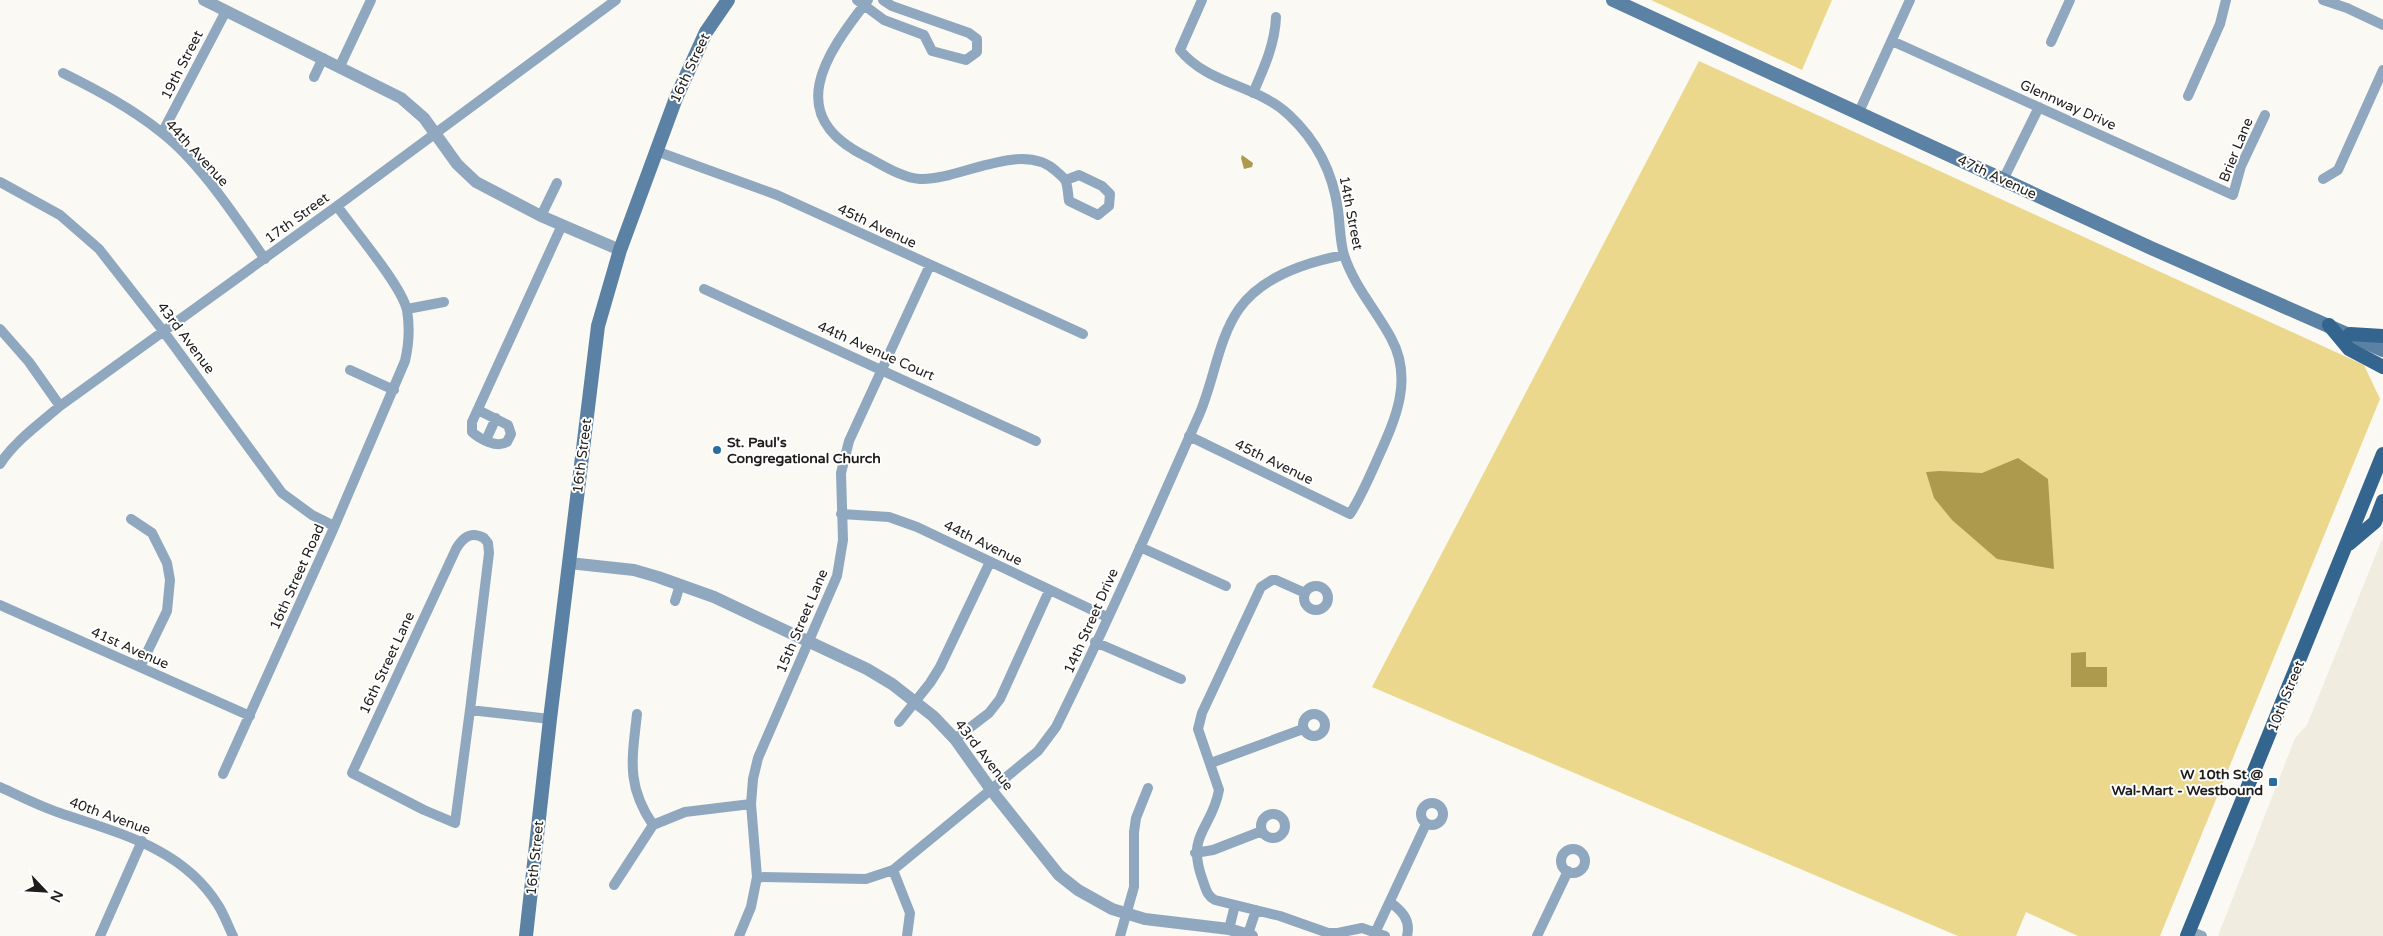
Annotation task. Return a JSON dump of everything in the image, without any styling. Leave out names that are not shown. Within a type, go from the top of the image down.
[{"type":"main road","name":"16th Street","points":[[526,936],[550,719],[598,326],[620,250],[692,60],[706,32],[728,0]]},
{"type":"main road","name":"47th Avenue","points":[[1613,0],[2003,180],[2383,350]]},
{"type":"main road","points":[[2329,325],[2348,349],[2383,367]]},
{"type":"main road","points":[[2350,334],[2383,336]]},
{"type":"main road","name":"10th Street","points":[[2193,934],[2383,454]]},
{"type":"main road","points":[[2347,546],[2375,522],[2383,501]]},
{"type":"street","points":[[204,0],[401,98],[418,112],[437,133],[458,164],[476,182],[541,216],[620,250]]},
{"type":"street","points":[[340,66],[371,0]]},
{"type":"street","name":"17th Street","points":[[0,464],[31,430],[60,406],[338,206],[616,0]]},
{"type":"street","points":[[883,0],[969,33],[977,39],[977,52],[966,60],[932,50],[924,35],[884,20],[863,2],[823,66],[817,92],[823,120],[832,134],[845,147],[917,179],[936,179],[1002,161],[1016,160],[1041,163],[1053,168],[1066,180],[1069,201],[1098,215],[1109,206],[1110,194],[1102,186],[1079,175],[1066,180]]},
{"type":"street","name":"14th Street","points":[[1202,0],[1180,50],[1191,63],[1221,80],[1253,93],[1288,114],[1313,142],[1324,160],[1336,198],[1344,255],[1361,292],[1391,338],[1400,360],[1402,384],[1399,408],[1358,502],[1350,514],[1347,512]]},
{"type":"street","points":[[1858,114],[1910,0]]},
{"type":"street","points":[[2051,42],[2070,0]]},
{"type":"street","points":[[2188,96],[2220,24],[2226,0]]},
{"type":"street","points":[[2323,0],[2347,8],[2383,25]]},
{"type":"street","name":"19th Street","points":[[162,133],[226,11]]},
{"type":"street","points":[[1253,93],[1267,62],[1276,17]]},
{"type":"street","points":[[924,35],[930,19]]},
{"type":"street","name":"Glennway Drive","points":[[1892,41],[2232,195]]},
{"type":"street","points":[[314,77],[322,58]]},
{"type":"street","points":[[2323,179],[2338,170],[2383,70]]},
{"type":"street","name":"44th Avenue","points":[[63,73],[131,111],[162,133],[198,170],[231,210],[265,258]]},
{"type":"street","points":[[2003,180],[2039,106]]},
{"type":"street","name":"Brier Lane","points":[[2232,195],[2241,166],[2265,115]]},
{"type":"street","name":"45th Avenue","points":[[656,151],[777,195],[1083,334]]},
{"type":"street","name":"43rd Avenue","points":[[0,182],[38,202],[81,232],[99,249],[164,332],[282,493],[312,515],[334,526]]},
{"type":"street","points":[[541,216],[557,183]]},
{"type":"street","name":"16th Street Road","points":[[223,774],[394,390],[405,361],[410,339],[406,309],[398,290],[338,206]]},
{"type":"street","points":[[478,410],[508,425],[511,430],[510,438],[507,442],[499,446],[476,435],[471,428],[478,410],[562,225]]},
{"type":"street","name":"14th Street Drive","points":[[757,877],[866,879],[893,870],[992,791],[1038,751],[1056,727],[1140,547],[1206,398],[1228,332],[1240,308],[1267,282],[1292,270],[1344,255]]},
{"type":"street","name":"15th Street Lane","points":[[739,936],[750,907],[757,877],[751,804],[753,779],[758,758],[838,576],[842,552],[842,461],[849,441],[930,265]]},
{"type":"street","name":"44th Avenue Court","points":[[704,289],[1036,441]]},
{"type":"street","points":[[406,309],[444,302]]},
{"type":"street","points":[[0,329],[29,362],[60,406]]},
{"type":"street","points":[[350,370],[394,390]]},
{"type":"street","points":[[486,440],[496,418]]},
{"type":"street","name":"45th Avenue","points":[[1190,436],[1347,512]]},
{"type":"street","name":"44th Avenue","points":[[841,514],[889,517],[917,527],[1107,617]]},
{"type":"street","points":[[131,519],[152,533],[167,563],[170,580],[166,611],[140,667]]},
{"type":"street","name":"16th Street Lane","points":[[473,534],[484,538],[488,543],[489,553],[470,710],[455,823],[424,810],[352,773],[456,549],[461,540],[473,534]]},
{"type":"street","points":[[1140,547],[1226,586]]},
{"type":"street","points":[[899,722],[940,667],[990,562]]},
{"type":"street","name":"43rd Avenue","points":[[569,563],[634,570],[714,597],[867,669],[916,700],[955,739],[992,791],[1058,875],[1098,901],[1127,914],[1145,919],[1229,929],[1250,935]]},
{"type":"street","points":[[1305,593],[1276,580],[1272,580],[1261,588],[1198,725],[1219,790],[1198,837],[1196,853],[1196,865],[1210,898],[1256,910],[1328,933],[1345,933],[1362,928],[1380,934],[1390,902],[1426,824]]},
{"type":"street","points":[[675,601],[680,585]]},
{"type":"street","points":[[955,739],[989,713],[1000,699],[1049,591]]},
{"type":"street","name":"41st Avenue","points":[[0,605],[250,716]]},
{"type":"street","points":[[1095,642],[1181,679]]},
{"type":"street","points":[[470,710],[550,719]]},
{"type":"street","points":[[637,714],[632,758],[633,779],[642,809],[653,825]]},
{"type":"street","points":[[1211,762],[1303,729]]},
{"type":"street","name":"40th Avenue","points":[[0,787],[58,812],[142,841],[162,852],[193,875],[218,904],[233,936]]},
{"type":"street","points":[[1120,936],[1134,887],[1135,825],[1148,788]]},
{"type":"street","points":[[614,885],[653,825],[685,812],[751,804]]},
{"type":"street","points":[[1196,853],[1213,850],[1262,830]]},
{"type":"street","points":[[100,936],[142,841]]},
{"type":"street","points":[[893,870],[910,913],[907,936]]},
{"type":"street","points":[[1537,936],[1568,871]]},
{"type":"street","points":[[1390,902],[1404,915],[1408,927],[1407,936]]},
{"type":"street","points":[[1229,929],[1235,905]]},
{"type":"street","points":[[1250,935],[1256,910]]},
{"type":"shaded area","points":[[1651,0],[1832,0],[1802,70]]},
{"type":"shaded area","points":[[1699,61],[2364,365],[2380,399],[2160,936],[2078,936],[2026,912],[2016,936],[1958,936],[1372,687]]},
{"type":"shaded area","points":[[1242,155],[1253,163],[1252,167],[1244,169]]},
{"type":"shaded area","points":[[2018,458],[2048,479],[2054,569],[1997,559],[1952,520],[1934,498],[1926,472],[1982,473]]},
{"type":"shaded area","points":[[2383,537],[2383,936],[2218,936],[2295,738],[2307,725]]},
{"type":"shaded area","points":[[2086,652],[2086,667],[2107,667],[2107,687],[2071,687],[2071,653]]},
{"type":"place","name":"St. Paul's Congregational Church","points":[[717,450]]},
{"type":"place","name":"W 10th St @ Wal-Mart - Westbound","points":[[2273,782]]}]
